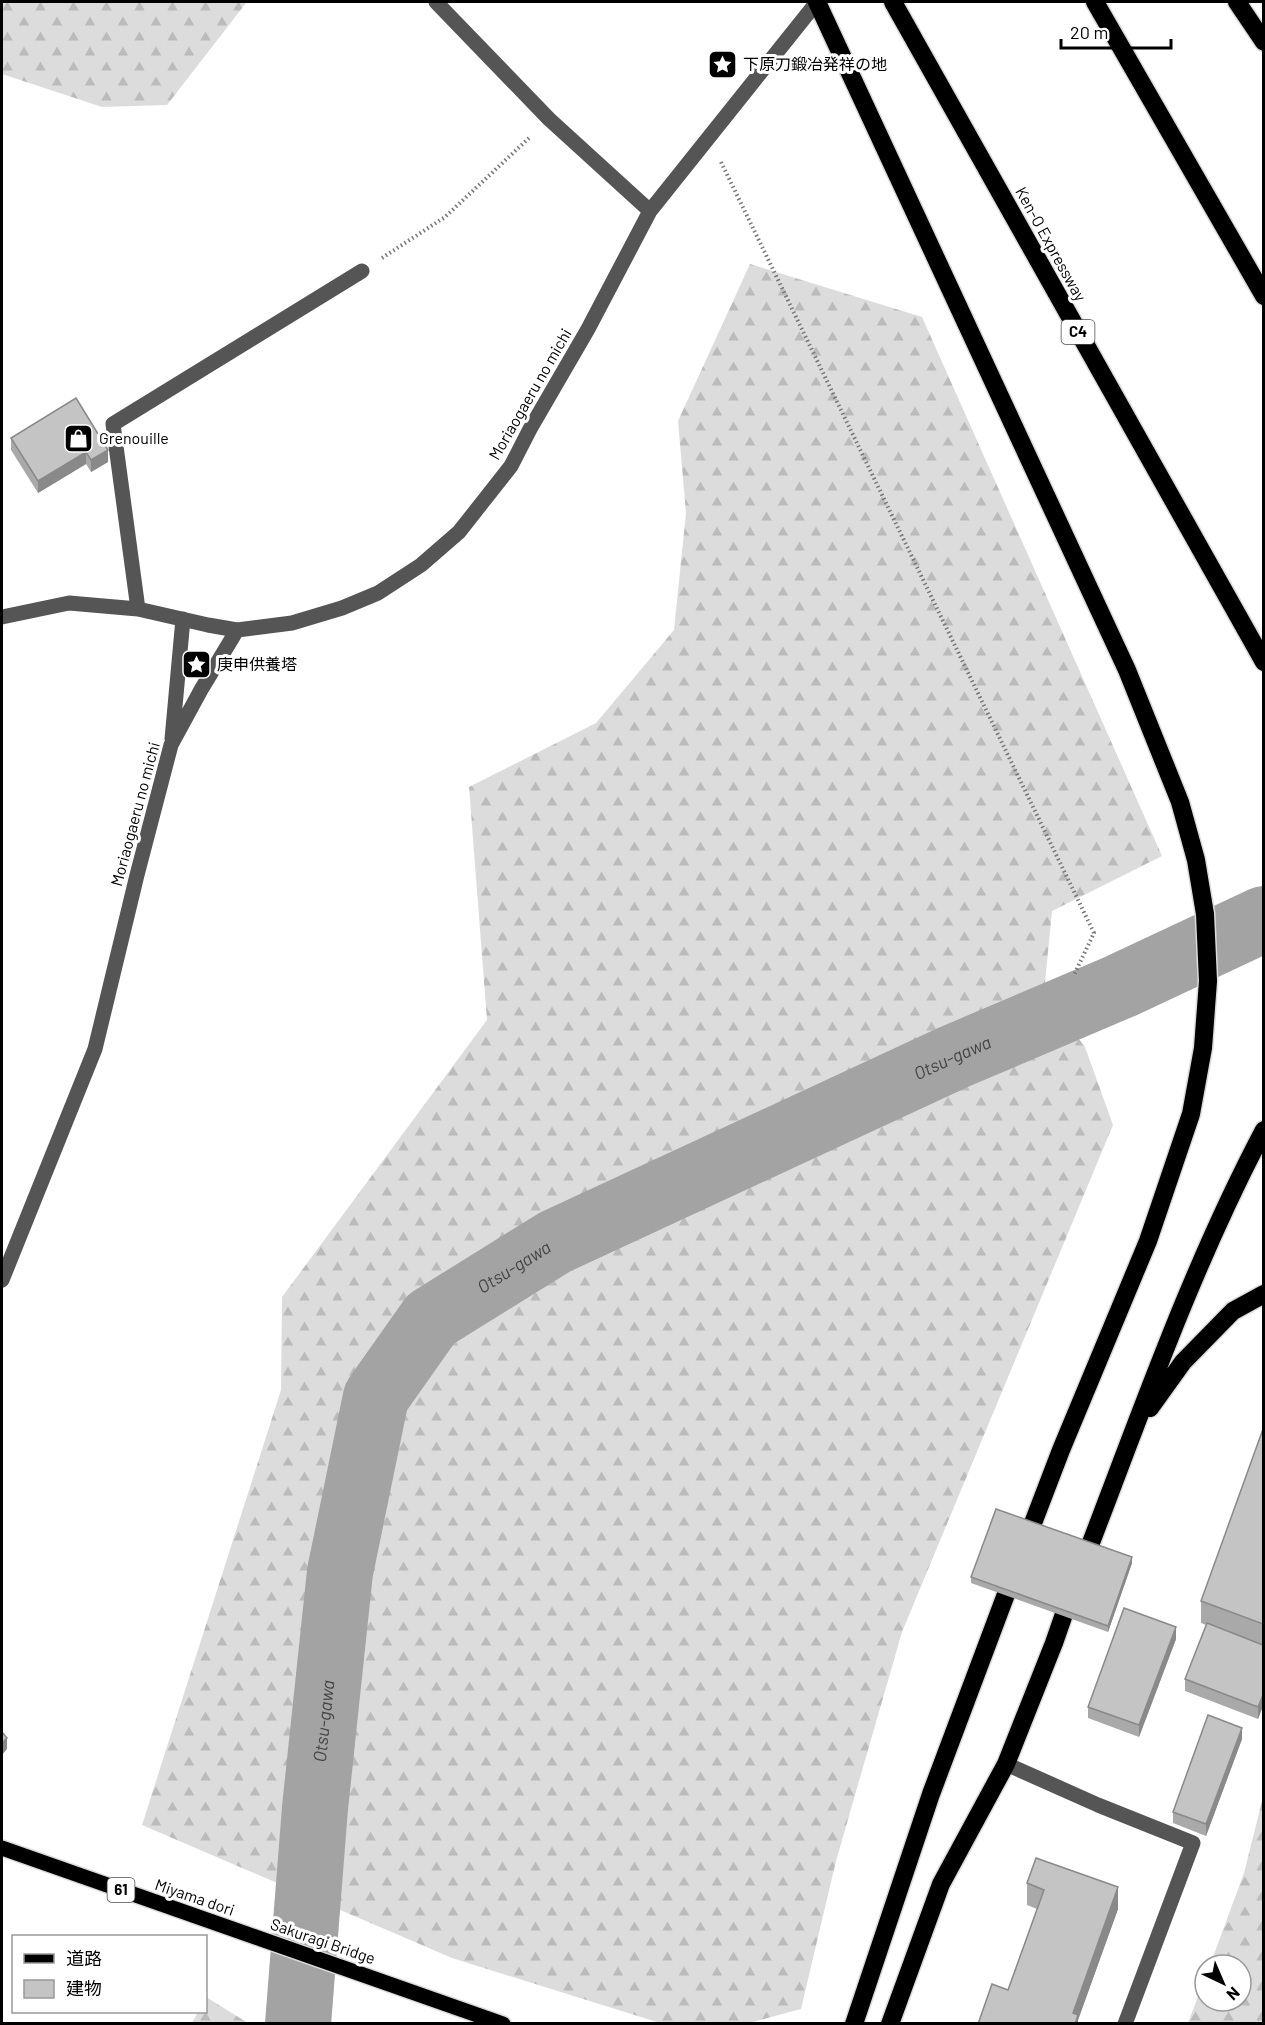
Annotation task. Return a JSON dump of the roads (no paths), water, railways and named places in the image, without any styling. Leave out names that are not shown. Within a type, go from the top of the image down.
[{"type":"highway","points":[[817,2],[1127,670],[1180,802],[1196,860],[1204,914],[1208,981],[1203,1048],[1191,1114],[1148,1241],[1061,1450],[931,1794],[854,2024]]},
{"type":"highway","name":"Ken-O Expressway","points":[[893,2],[1263,662]]},
{"type":"highway","points":[[1095,2],[1263,296]]},
{"type":"highway","points":[[1238,2],[1263,42]]},
{"type":"highway","points":[[890,2024],[941,1884],[1006,1764],[1196,1270],[1263,1130]]},
{"type":"highway","points":[[1135,1430],[1183,1362],[1233,1311],[1263,1294]]},
{"type":"main road","name":"Miyama dori","points":[[2,1848],[240,1932]]},
{"type":"main road","name":"Sakuragi Bridge","points":[[240,1932],[394,1984],[502,2024]]},
{"type":"street","points":[[436,2],[549,118],[650,211]]},
{"type":"street","name":"Moriaogaeru no michi","points":[[2,1280],[95,1049],[171,745],[237,630],[292,623],[342,608],[378,593],[421,565],[459,532],[512,466],[650,211],[817,2]]},
{"type":"street","points":[[138,609],[113,424],[362,271]]},
{"type":"street","points":[[2,617],[69,603],[138,609],[237,630]]},
{"type":"street","points":[[171,745],[183,619]]},
{"type":"street","points":[[1006,1764],[1193,1843],[1125,2024]]},
{"type":"waterway","name":"Otsu-gawa","points":[[298,2024],[315,1808],[340,1572],[376,1397],[431,1319],[555,1242],[954,1057],[1121,986],[1264,919]]},
{"type":"place","name":"下原刀鍛冶発祥の地","points":[[722,64]]},
{"type":"place","name":"Grenouille","points":[[78,438]]},
{"type":"place","name":"庚申供養塔","points":[[196,664]]}]
